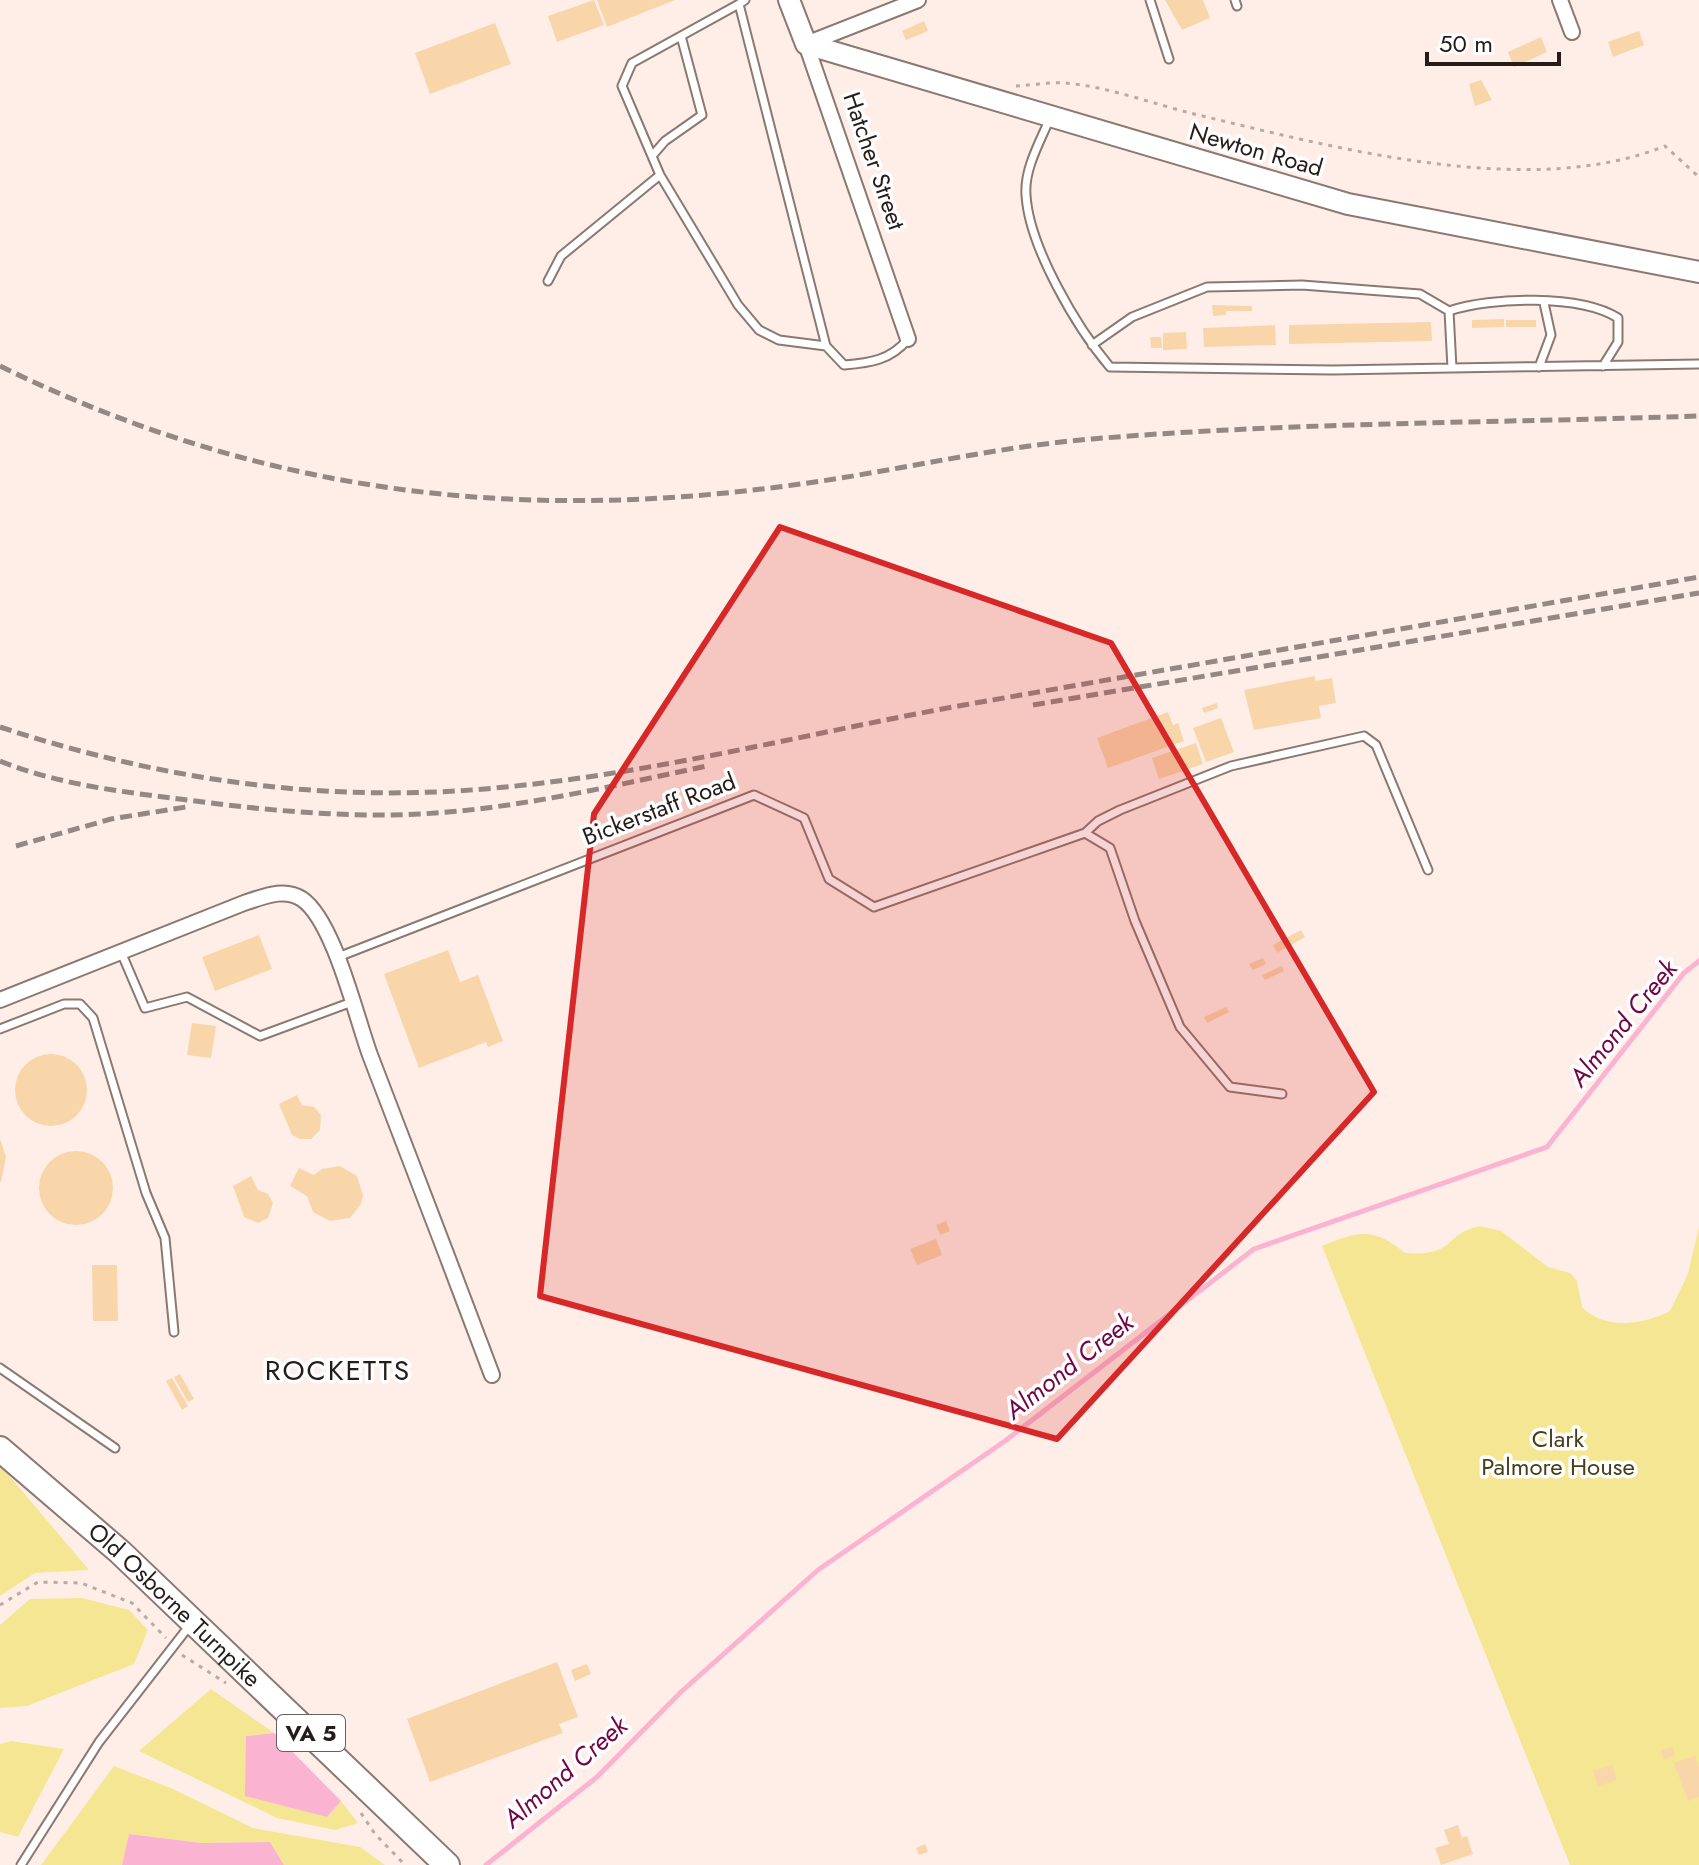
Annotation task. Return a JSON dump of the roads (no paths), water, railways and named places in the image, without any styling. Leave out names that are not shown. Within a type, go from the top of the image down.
[{"type":"main road","name":"Old Osborne Turnpike","points":[[0,1449],[87,1523],[193,1621],[447,1865]]},
{"type":"street","name":"Hatcher Street","points":[[789,0],[908,339]]},
{"type":"street","points":[[806,44],[918,0]]},
{"type":"street","points":[[1560,0],[1572,32]]},
{"type":"street","name":"Newton Road","points":[[806,44],[1348,204],[1699,272]]},
{"type":"street","points":[[0,1000],[244,903],[275,893],[288,893],[301,898],[313,908],[336,957],[492,1375]]},
{"type":"lane","points":[[1150,0],[1169,59]]},
{"type":"lane","points":[[826,346],[779,340],[759,330],[738,305],[660,175],[622,86],[632,63],[742,2],[826,346],[844,365],[868,363],[896,354],[908,339]]},
{"type":"lane","points":[[652,156],[665,141],[702,115],[681,36]]},
{"type":"lane","points":[[1051,116],[1035,153],[1026,195],[1031,222],[1057,287],[1092,345],[1110,367],[1452,368],[1699,364]]},
{"type":"lane","points":[[548,281],[561,256],[660,175]]},
{"type":"lane","points":[[1092,345],[1132,317],[1207,287],[1302,285],[1420,294],[1449,311],[1473,303],[1573,302],[1605,310],[1618,318],[1618,342],[1603,366]]},
{"type":"lane","points":[[1539,367],[1551,335],[1544,303]]},
{"type":"lane","points":[[1449,311],[1452,368]]},
{"type":"lane","points":[[1282,1094],[1230,1087],[1180,1027],[1135,921],[1110,848],[1085,833],[1098,821],[1120,810],[1231,766],[1364,736],[1376,745],[1428,870]]},
{"type":"lane","name":"Bickerstaff Road","points":[[336,957],[754,795],[804,818],[829,879],[874,907],[1085,833]]},
{"type":"lane","points":[[121,952],[145,1008],[187,997],[260,1036],[352,1002]]},
{"type":"lane","points":[[0,1029],[64,1004],[80,1004],[93,1018],[146,1193],[165,1238],[174,1332]]},
{"type":"lane","points":[[0,1368],[115,1448]]},
{"type":"lane","points":[[21,1865],[99,1742],[193,1621]]},
{"type":"waterway","name":"Almond Creek","points":[[486,1865],[597,1777],[681,1692],[818,1570],[1005,1441],[1254,1249],[1547,1147],[1684,973],[1699,961]]},
{"type":"railway","points":[[0,366],[96,409],[193,443],[289,469],[387,487],[485,498],[586,501],[688,496],[793,485],[1055,443],[1167,433],[1699,416]]},
{"type":"railway","points":[[0,727],[121,761],[244,783],[369,793],[495,788],[672,763],[964,705],[1699,577]]},
{"type":"railway","points":[[1033,705],[1699,593]]},
{"type":"railway","points":[[0,761],[63,781],[129,792],[264,809],[358,815],[420,814],[492,807],[564,796],[707,766]]},
{"type":"railway","points":[[16,846],[111,819],[186,807]]},
{"type":"district","name":"ROCKETTS","points":[[338,1370]]},
{"type":"park label","name":"Clark Palmore House","points":[[1558,1453]]}]
